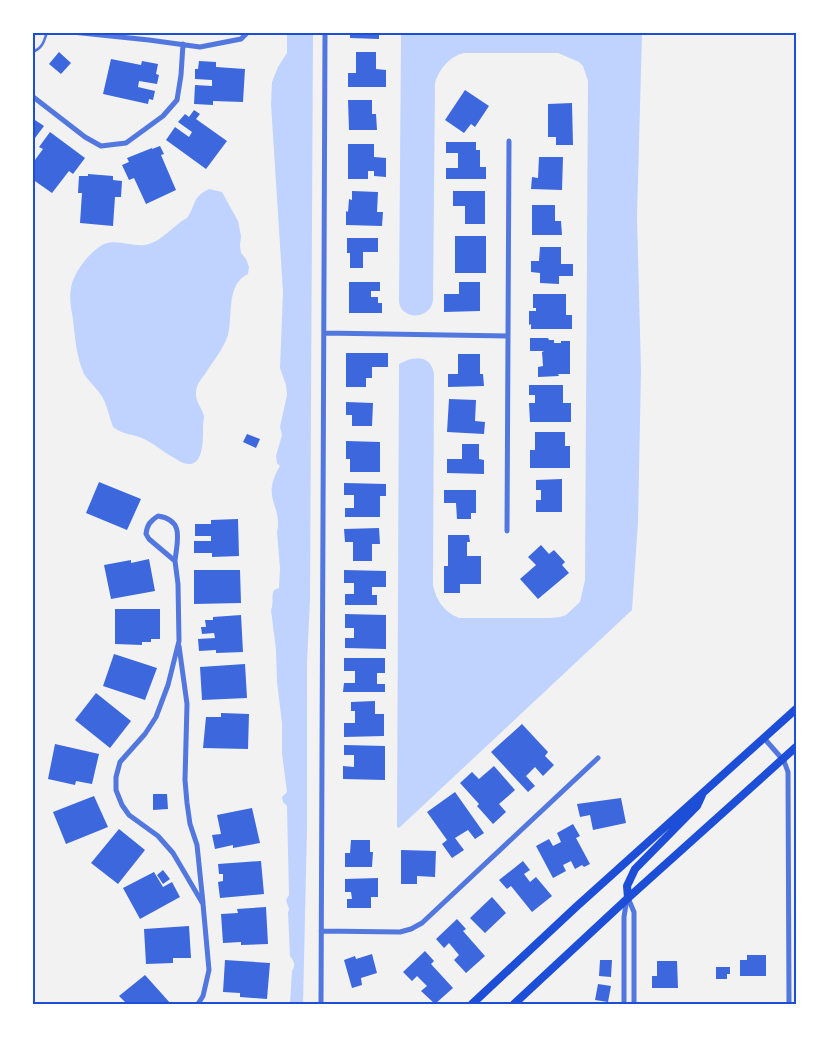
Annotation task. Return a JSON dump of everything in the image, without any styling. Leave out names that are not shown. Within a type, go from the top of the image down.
[{"type":"main road","points":[[472,1004],[576,907],[796,709]]},
{"type":"main road","points":[[514,1004],[628,898],[796,747]]},
{"type":"main road","points":[[628,898],[627,886],[634,869],[697,806],[704,791]]},
{"type":"street","points":[[72,32],[200,47],[241,39],[248,32]]},
{"type":"street","points":[[321,1004],[325,32]]},
{"type":"street","points":[[32,96],[84,137],[101,146],[126,143],[163,116],[177,100],[183,44]]},
{"type":"street","points":[[506,531],[509,141]]},
{"type":"street","points":[[324,333],[508,336]]},
{"type":"street","points":[[175,560],[149,540],[146,534],[151,520],[158,516],[174,522],[178,531],[175,560],[178,584],[179,641],[187,704],[186,788],[190,824],[199,859],[209,970],[203,996],[198,1004]]},
{"type":"street","points":[[179,641],[168,685],[156,717],[145,734],[120,762],[116,777],[116,790],[122,805],[129,815],[158,836],[173,853],[203,904]]},
{"type":"street","points":[[763,737],[783,759],[788,772],[790,810],[789,1004]]},
{"type":"street","points":[[320,931],[400,932],[422,923],[598,758]]},
{"type":"street","points":[[624,1004],[624,916],[628,898]]},
{"type":"street","points":[[628,898],[634,912],[634,1004]]},
{"type":"lane","points":[[32,52],[38,51],[42,46],[46,32]]},
{"type":"water","points":[[287,33],[313,33],[310,600],[307,662],[307,830],[303,1004],[290,1004],[294,965],[290,956],[289,909],[286,900],[289,895],[287,806],[283,802],[282,797],[287,792],[282,754],[282,723],[271,610],[273,592],[279,588],[280,568],[278,523],[272,486],[280,466],[277,463],[276,456],[282,435],[280,427],[287,395],[286,385],[280,368],[283,292],[271,104],[272,82],[278,67],[287,53]]},
{"type":"water","points":[[401,33],[642,33],[637,217],[641,370],[638,522],[632,610],[399,828],[397,827],[399,364],[410,359],[421,358],[429,363],[434,374],[433,585],[436,596],[442,605],[459,618],[550,618],[566,615],[580,602],[585,580],[588,81],[583,66],[579,62],[558,53],[464,53],[454,57],[442,68],[435,83],[433,301],[427,311],[422,314],[410,315],[401,308],[399,302]]},
{"type":"water","points":[[209,189],[222,192],[238,221],[241,236],[241,253],[249,267],[248,274],[236,285],[233,292],[226,340],[221,351],[197,387],[196,395],[204,416],[203,443],[195,463],[187,464],[140,437],[120,432],[113,427],[103,399],[86,377],[81,367],[76,346],[70,292],[72,282],[79,269],[99,247],[109,243],[145,245],[157,241],[187,218],[199,195]]},
{"type":"building","points":[[350,32],[379,32],[379,39],[350,38]]},
{"type":"building","points":[[59,52],[71,63],[61,74],[49,64]]},
{"type":"building","points":[[356,52],[376,52],[376,69],[386,70],[386,87],[348,87],[348,73],[356,73]]},
{"type":"building","points":[[111,59],[141,65],[142,61],[158,64],[156,74],[159,75],[157,84],[139,81],[138,87],[155,91],[153,100],[149,99],[148,104],[103,94]]},
{"type":"building","points":[[199,61],[216,62],[216,67],[245,69],[243,102],[213,101],[213,105],[194,104],[195,85],[212,86],[212,80],[195,79],[195,69],[198,69]]},
{"type":"building","points":[[465,90],[489,106],[475,127],[471,124],[464,133],[445,120]]},
{"type":"building","points":[[348,100],[372,100],[372,114],[376,114],[377,130],[349,130]]},
{"type":"building","points":[[572,103],[573,145],[556,145],[556,137],[548,137],[548,104]]},
{"type":"building","points":[[194,110],[200,114],[196,119],[227,141],[206,169],[166,140],[175,127],[189,137],[192,132],[178,122],[185,114],[189,117]]},
{"type":"building","points":[[32,118],[44,126],[32,142]]},
{"type":"building","points":[[50,132],[85,158],[73,174],[69,171],[52,193],[32,179],[32,164],[43,149],[39,147]]},
{"type":"building","points":[[446,142],[476,142],[476,150],[480,150],[480,167],[486,167],[486,179],[446,179],[446,168],[458,168],[458,153],[446,153]]},
{"type":"building","points":[[348,144],[374,144],[374,157],[386,158],[386,177],[374,176],[374,171],[368,171],[368,179],[348,179]]},
{"type":"building","points":[[160,146],[164,154],[161,155],[176,190],[146,204],[134,178],[129,180],[122,165],[129,162],[127,158]]},
{"type":"building","points":[[539,157],[563,157],[562,190],[531,189],[532,177],[538,178]]},
{"type":"building","points":[[88,174],[113,176],[113,180],[122,181],[121,197],[115,197],[113,226],[80,223],[82,193],[78,193],[79,176],[88,176]]},
{"type":"building","points":[[352,191],[378,192],[377,212],[383,212],[382,226],[346,225],[346,211],[348,212],[349,199],[352,200]]},
{"type":"building","points":[[453,191],[485,191],[485,224],[465,224],[465,206],[453,206]]},
{"type":"building","points":[[532,205],[555,205],[555,221],[561,221],[562,235],[532,235]]},
{"type":"building","points":[[455,236],[486,236],[486,273],[455,273]]},
{"type":"building","points":[[347,238],[378,238],[378,252],[363,252],[363,268],[350,268]]},
{"type":"building","points":[[540,247],[561,247],[561,264],[573,264],[573,276],[559,276],[559,284],[540,283],[540,273],[531,272],[531,261],[539,261]]},
{"type":"building","points":[[349,282],[380,282],[380,291],[371,291],[371,297],[378,297],[378,303],[382,303],[382,313],[349,313]]},
{"type":"building","points":[[459,282],[480,282],[480,311],[444,312],[444,294],[459,294]]},
{"type":"building","points":[[533,294],[566,294],[566,315],[572,315],[572,329],[531,329],[531,324],[529,325],[529,311],[536,311],[536,308],[533,308]]},
{"type":"building","points":[[530,338],[548,338],[549,340],[554,340],[554,343],[570,341],[570,374],[538,377],[538,367],[543,366],[542,352],[544,351],[530,351]]},
{"type":"building","points":[[346,353],[388,353],[388,367],[372,367],[372,378],[366,378],[366,387],[346,387]]},
{"type":"building","points":[[458,354],[480,354],[480,374],[483,374],[484,386],[448,387],[448,374],[458,374]]},
{"type":"building","points":[[529,385],[563,385],[563,403],[571,403],[571,422],[530,422],[529,403],[535,403],[535,395],[529,395]]},
{"type":"building","points":[[449,399],[476,400],[475,421],[485,422],[484,434],[447,432]]},
{"type":"building","points":[[346,402],[373,403],[372,426],[352,426],[352,415],[346,415]]},
{"type":"building","points":[[535,432],[565,432],[565,446],[570,446],[570,468],[530,468],[530,450],[535,450]]},
{"type":"building","points":[[247,434],[260,439],[256,448],[243,442]]},
{"type":"building","points":[[346,441],[380,442],[380,472],[350,472],[350,459],[346,459]]},
{"type":"building","points":[[462,444],[479,444],[479,459],[484,460],[484,474],[447,473],[447,459],[462,459]]},
{"type":"building","points":[[562,479],[562,512],[536,512],[536,500],[541,500],[541,490],[536,490],[536,480]]},
{"type":"building","points":[[99,482],[141,499],[127,530],[86,513]]},
{"type":"building","points":[[344,483],[386,484],[386,496],[380,496],[380,517],[345,517],[345,508],[354,508],[354,495],[344,495]]},
{"type":"building","points":[[444,490],[476,490],[476,513],[471,513],[471,519],[457,519],[456,503],[444,503]]},
{"type":"building","points":[[238,519],[239,556],[212,557],[212,553],[194,553],[194,541],[211,541],[211,536],[195,536],[195,524],[211,524],[211,520]]},
{"type":"building","points":[[379,528],[380,544],[372,544],[372,561],[353,561],[353,542],[345,542],[344,529]]},
{"type":"building","points":[[448,535],[469,535],[470,542],[467,542],[467,556],[481,556],[481,584],[460,584],[460,593],[444,593],[444,566],[448,566]]},
{"type":"building","points":[[541,545],[549,554],[554,550],[565,562],[562,565],[569,573],[538,599],[520,579],[536,565],[528,557]]},
{"type":"building","points":[[149,559],[155,591],[111,599],[104,565],[131,560],[131,563]]},
{"type":"building","points":[[194,570],[240,570],[241,603],[194,604]]},
{"type":"building","points":[[344,570],[386,571],[386,587],[372,587],[372,595],[377,595],[377,605],[345,605],[345,594],[354,594],[354,583],[344,583]]},
{"type":"building","points":[[115,609],[160,609],[160,639],[142,642],[142,645],[115,644]]},
{"type":"building","points":[[345,614],[386,615],[386,649],[345,648],[345,638],[354,638],[354,628],[345,628]]},
{"type":"building","points":[[241,615],[243,652],[216,653],[216,650],[199,651],[198,639],[215,638],[214,633],[202,634],[201,627],[206,627],[205,620],[213,620],[213,617]]},
{"type":"building","points":[[114,654],[157,668],[145,700],[103,686]]},
{"type":"building","points":[[344,658],[385,658],[385,673],[377,673],[377,684],[385,684],[385,692],[343,692],[344,683],[355,683],[355,671],[344,671]]},
{"type":"building","points":[[245,664],[247,698],[202,700],[200,667]]},
{"type":"building","points":[[96,693],[131,721],[110,748],[75,720]]},
{"type":"building","points":[[375,701],[375,714],[384,714],[384,736],[344,737],[344,723],[355,723],[355,711],[351,711],[351,702]]},
{"type":"building","points":[[221,713],[249,714],[248,749],[203,748],[206,717],[221,717]]},
{"type":"building","points":[[522,724],[548,752],[545,756],[554,765],[543,776],[535,767],[526,776],[535,786],[528,792],[491,752]]},
{"type":"building","points":[[55,744],[99,754],[92,784],[76,781],[75,785],[48,779]]},
{"type":"building","points":[[344,745],[385,746],[385,780],[343,779],[343,766],[354,767],[354,755],[344,755]]},
{"type":"building","points":[[494,766],[515,790],[499,804],[506,812],[493,824],[477,806],[479,804],[460,783],[472,772],[479,779]]},
{"type":"building","points":[[455,792],[484,833],[475,839],[468,830],[455,838],[464,850],[452,858],[442,844],[447,840],[427,812]]},
{"type":"building","points":[[153,794],[167,794],[168,809],[153,810]]},
{"type":"building","points":[[94,796],[108,827],[66,844],[53,812]]},
{"type":"building","points":[[621,798],[626,823],[593,830],[590,815],[580,817],[577,804]]},
{"type":"building","points":[[252,808],[260,843],[233,848],[233,845],[215,849],[212,835],[221,834],[217,815]]},
{"type":"building","points":[[573,824],[580,836],[576,838],[590,864],[584,867],[582,865],[575,869],[571,861],[563,865],[566,871],[553,878],[536,846],[549,839],[553,846],[561,842],[557,833]]},
{"type":"building","points":[[119,829],[145,850],[118,884],[91,863]]},
{"type":"building","points":[[351,840],[370,840],[370,852],[373,852],[372,867],[345,867],[345,853],[350,853]]},
{"type":"building","points":[[401,850],[436,851],[435,877],[417,876],[417,884],[401,884]]},
{"type":"building","points":[[261,861],[264,894],[220,898],[218,882],[223,881],[223,874],[219,874],[218,864]]},
{"type":"building","points":[[523,861],[530,870],[524,874],[530,882],[536,877],[552,896],[532,912],[511,886],[507,889],[499,880]]},
{"type":"building","points":[[163,870],[170,879],[163,884],[157,875]]},
{"type":"building","points":[[154,872],[163,887],[172,882],[180,897],[140,919],[123,888]]},
{"type":"building","points":[[378,878],[378,897],[371,897],[371,908],[347,908],[347,899],[352,899],[351,892],[345,892],[345,879]]},
{"type":"building","points":[[492,897],[506,913],[485,933],[470,918]]},
{"type":"building","points":[[266,907],[268,944],[241,945],[241,942],[223,943],[221,914],[238,913],[237,909]]},
{"type":"building","points":[[457,919],[466,929],[463,931],[485,956],[466,973],[454,960],[459,955],[449,943],[444,948],[436,939]]},
{"type":"building","points":[[189,926],[191,958],[173,958],[173,963],[146,964],[144,929]]},
{"type":"building","points":[[425,951],[434,961],[431,964],[453,988],[435,1004],[421,991],[427,986],[417,976],[412,981],[403,972]]},
{"type":"building","points":[[372,954],[377,973],[361,978],[362,985],[352,988],[344,960],[355,956],[356,959]]},
{"type":"building","points":[[747,955],[766,955],[766,976],[740,976],[740,960],[747,960]]},
{"type":"building","points":[[225,960],[270,963],[267,999],[240,997],[240,993],[223,992]]},
{"type":"building","points":[[600,960],[612,960],[611,977],[599,976]]},
{"type":"building","points":[[657,961],[677,961],[678,988],[652,988],[652,976],[657,976]]},
{"type":"building","points":[[716,967],[730,967],[730,974],[727,974],[727,979],[716,979]]},
{"type":"building","points":[[145,975],[171,1004],[127,1004],[119,996]]},
{"type":"building","points":[[598,984],[611,986],[608,1002],[595,1000]]}]
